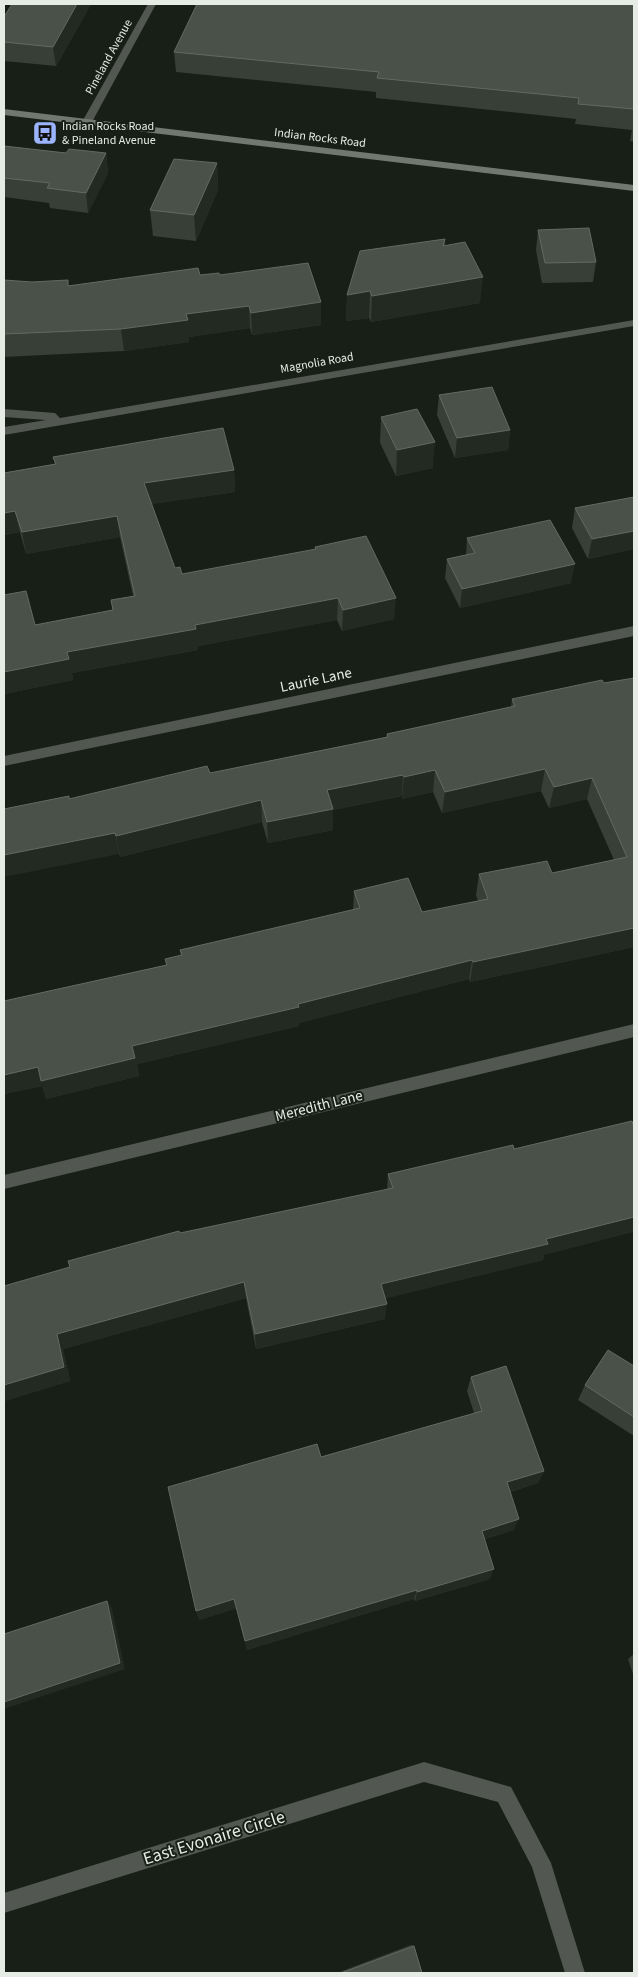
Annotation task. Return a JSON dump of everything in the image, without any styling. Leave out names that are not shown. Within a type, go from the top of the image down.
[{"type":"street","name":"Pineland Avenue","points":[[87,122],[152,4]]},
{"type":"street","name":"Indian Rocks Road","points":[[4,112],[634,188]]},
{"type":"street","name":"Magnolia Road","points":[[4,432],[634,323]]},
{"type":"street","points":[[4,412],[74,419]]},
{"type":"street","name":"Laurie Lane","points":[[4,761],[634,632]]},
{"type":"street","name":"Meredith Lane","points":[[4,1182],[634,1030]]},
{"type":"street","name":"East Evonaire Circle","points":[[4,1903],[424,1772],[504,1794],[541,1863],[575,1973]]},
{"type":"building","points":[[12,4],[77,4],[53,47],[4,42],[4,17]]},
{"type":"building","points":[[197,4],[634,5],[634,109],[578,104],[579,98],[377,78],[379,72],[174,52]]},
{"type":"building","points":[[4,146],[66,153],[69,149],[106,153],[86,193],[47,188],[50,183],[4,178]]},
{"type":"building","points":[[174,159],[217,163],[194,215],[150,210]]},
{"type":"building","points":[[589,228],[596,262],[545,263],[538,230]]},
{"type":"building","points":[[445,239],[443,246],[465,242],[483,277],[372,296],[370,291],[347,295],[360,251]]},
{"type":"building","points":[[308,263],[321,302],[251,313],[249,306],[186,314],[188,320],[121,329],[4,334],[4,280],[32,282],[68,280],[68,286],[198,268],[200,275],[219,273],[220,275]]},
{"type":"building","points":[[492,387],[510,430],[457,438],[439,395]]},
{"type":"building","points":[[417,409],[435,442],[397,450],[381,417]]},
{"type":"building","points":[[223,428],[234,470],[144,483],[175,568],[180,567],[182,574],[316,549],[315,547],[366,536],[396,598],[343,610],[338,598],[195,625],[196,629],[67,652],[69,659],[4,672],[4,595],[26,591],[35,625],[113,610],[111,600],[135,596],[117,516],[22,532],[15,511],[4,513],[4,473],[56,464],[53,457]]},
{"type":"building","points":[[634,497],[634,531],[592,539],[575,508]]},
{"type":"building","points":[[550,520],[575,564],[462,589],[447,559],[475,553],[467,538]]},
{"type":"building","points":[[634,678],[634,928],[473,962],[472,960],[298,1004],[299,1007],[132,1046],[135,1058],[41,1081],[38,1067],[4,1075],[4,1001],[167,965],[165,959],[182,955],[180,950],[360,908],[354,891],[408,878],[422,912],[488,899],[479,874],[547,861],[552,873],[627,857],[592,778],[554,787],[545,769],[445,792],[435,770],[404,777],[403,775],[327,790],[333,809],[267,822],[261,800],[116,836],[115,833],[4,855],[4,809],[69,796],[69,799],[207,766],[210,773],[388,737],[387,734],[515,706],[512,699],[602,680],[604,683]]},
{"type":"building","points":[[632,1121],[634,1128],[634,1217],[546,1239],[548,1244],[381,1284],[387,1304],[255,1334],[244,1282],[57,1334],[64,1367],[4,1385],[4,1286],[70,1267],[68,1261],[179,1231],[180,1233],[393,1188],[388,1174],[513,1145],[514,1149]]},
{"type":"building","points":[[608,1350],[634,1366],[634,1417],[585,1385]]},
{"type":"building","points":[[506,1366],[544,1471],[507,1482],[519,1519],[482,1531],[494,1569],[245,1641],[234,1599],[196,1611],[168,1487],[317,1444],[321,1457],[482,1411],[471,1377]]},
{"type":"building","points":[[107,1601],[120,1663],[4,1702],[4,1634]]},
{"type":"building","points":[[414,1946],[422,1973],[341,1973]]},
{"type":"place","name":"Indian Rocks Road & Pineland Avenue","points":[[45,133]]}]
